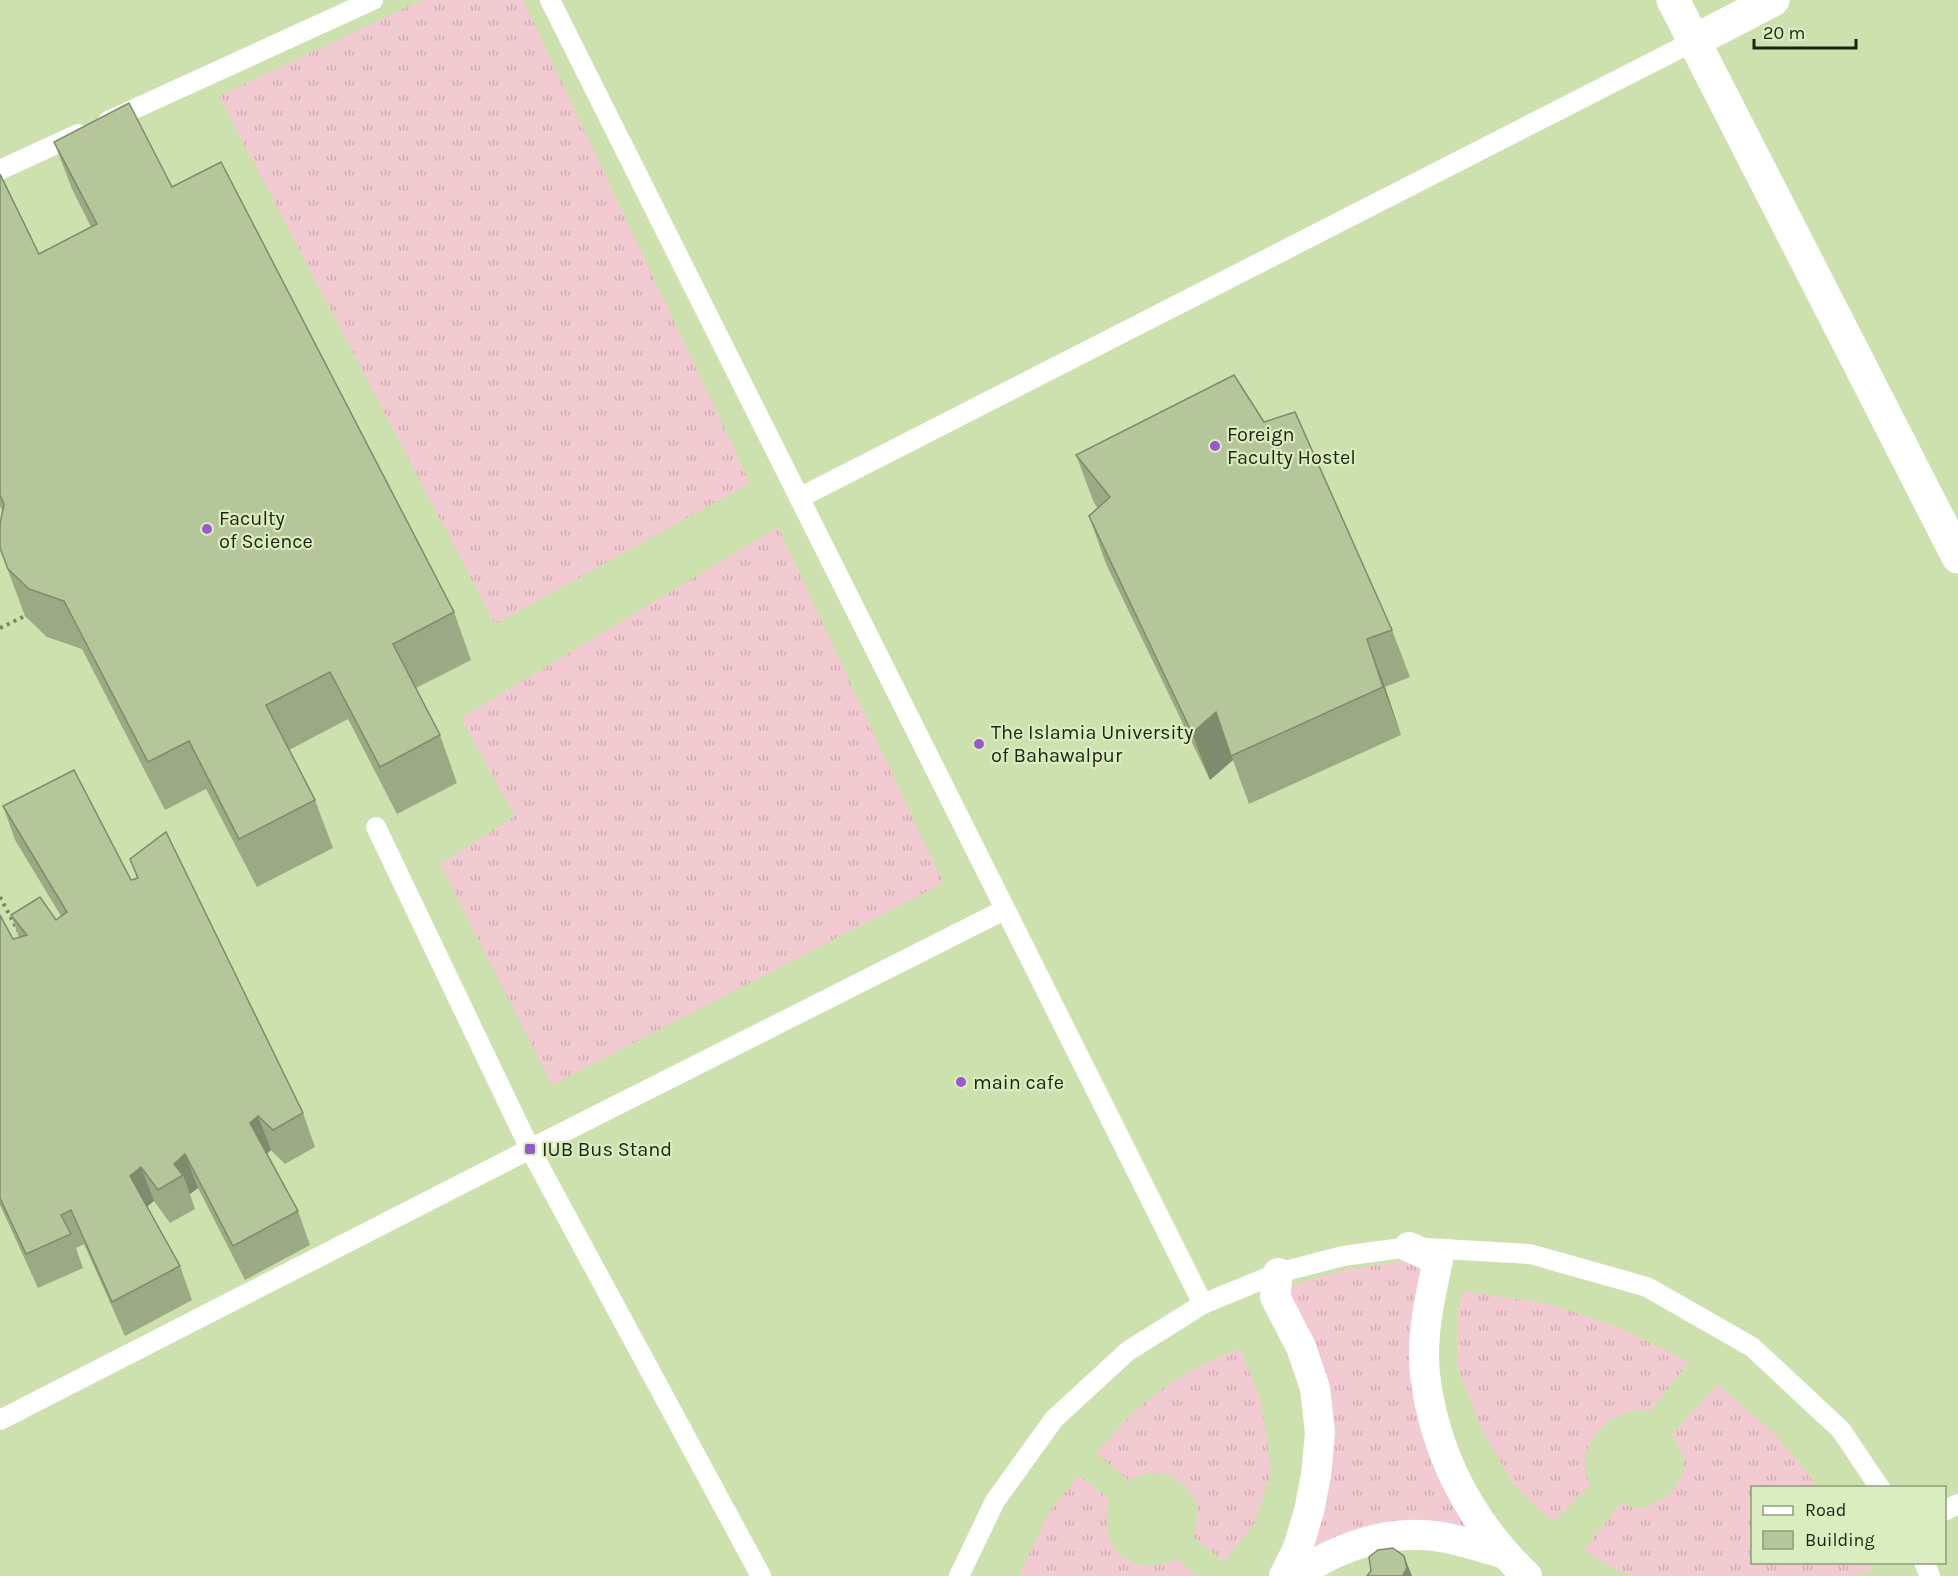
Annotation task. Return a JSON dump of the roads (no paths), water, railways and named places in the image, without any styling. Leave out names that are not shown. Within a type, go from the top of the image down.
[{"type":"street","points":[[1673,0],[1958,557]]},
{"type":"street","points":[[1694,41],[1773,0]]},
{"type":"street","points":[[1409,1247],[1438,1260],[1426,1327],[1425,1373],[1434,1420],[1450,1469],[1469,1508],[1504,1554],[1527,1576]]},
{"type":"street","points":[[1278,1272],[1275,1297],[1301,1347],[1312,1377],[1320,1433],[1316,1475],[1309,1511],[1299,1548],[1284,1576]]},
{"type":"street","points":[[1295,1576],[1319,1560],[1342,1549],[1368,1541],[1398,1536],[1425,1535],[1446,1538],[1504,1554]]},
{"type":"lane","points":[[0,170],[373,0]]},
{"type":"lane","points":[[550,0],[1203,1304]]},
{"type":"lane","points":[[799,498],[1694,41]]},
{"type":"lane","points":[[376,827],[530,1149],[761,1576]]},
{"type":"lane","points":[[0,1420],[1004,910]]},
{"type":"lane","points":[[959,1576],[994,1501],[1054,1419],[1128,1351],[1203,1304],[1278,1272],[1343,1256],[1409,1247],[1530,1254],[1647,1287],[1752,1347],[1841,1430],[1879,1486]]},
{"type":"place","name":"Foreign Faculty Hostel","points":[[1215,446]]},
{"type":"place","name":"Faculty of Science","points":[[207,529]]},
{"type":"place","name":"The Islamia University of Bahawalpur","points":[[979,744]]},
{"type":"place","name":"main cafe","points":[[961,1082]]},
{"type":"place","name":"IUB Bus Stand","points":[[530,1149]]}]
